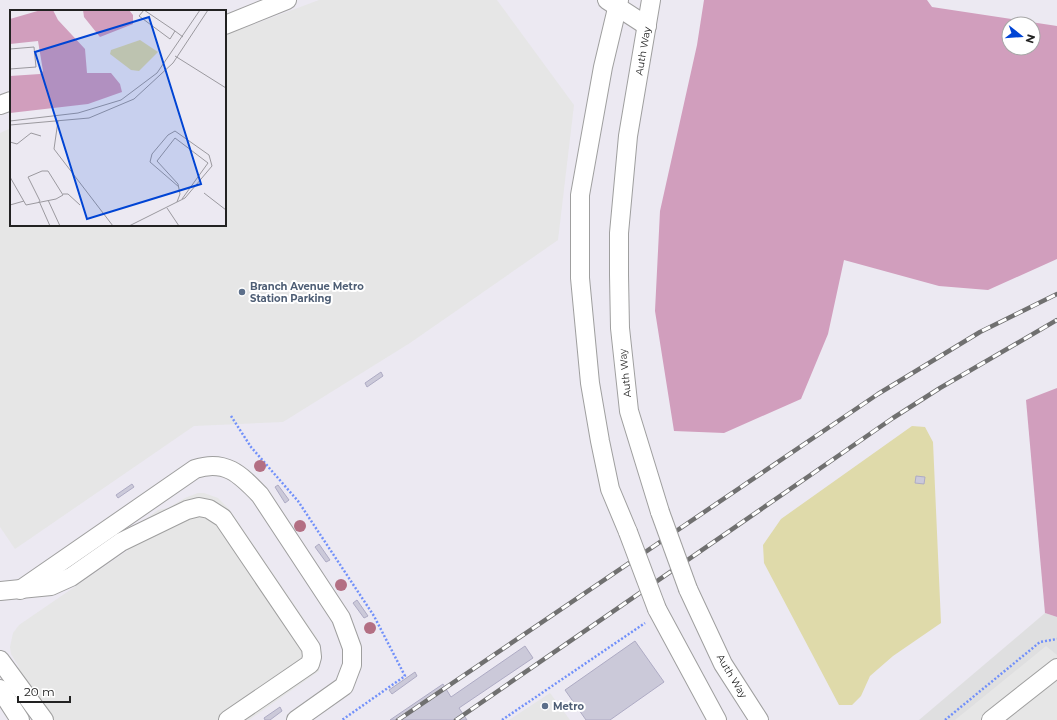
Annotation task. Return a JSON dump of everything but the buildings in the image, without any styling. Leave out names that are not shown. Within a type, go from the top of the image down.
[{"type":"street","points":[[226,25],[287,0]]},
{"type":"street","name":"Auth Way","points":[[651,0],[628,136],[619,233],[620,328],[629,411],[660,512],[688,589],[722,664],[759,720]]},
{"type":"street","points":[[647,26],[614,2],[580,195],[580,278],[590,383],[610,489],[658,612],[717,720]]},
{"type":"street","points":[[0,105],[10,101]]},
{"type":"street","points":[[20,590],[195,469],[209,464],[228,468],[248,482],[260,495],[341,618],[352,648],[352,665],[344,686],[296,720]]},
{"type":"street","points":[[0,591],[51,586],[71,577],[121,542],[187,510],[199,507],[216,512],[223,518],[311,648],[312,657],[310,664],[228,720]]},
{"type":"street","points":[[0,660],[44,720]]},
{"type":"street","points":[[991,720],[1057,668]]},
{"type":"street","points":[[0,689],[20,720]]},
{"type":"path","points":[[502,720],[658,612]]},
{"type":"path","points":[[945,720],[1040,642],[1057,639]]},
{"type":"shaded area","name":"Branch Avenue Metro Station Parking","points":[[319,0],[497,0],[574,105],[558,240],[410,343],[283,422],[194,426],[15,549],[0,527],[0,133],[10,128],[10,226],[226,226],[226,35]]},
{"type":"shaded area","points":[[704,0],[927,0],[932,7],[1001,17],[1001,56],[1041,56],[1041,24],[1057,26],[1057,259],[988,290],[939,286],[844,260],[828,334],[801,399],[724,433],[674,431],[655,311],[660,211],[697,45]]},
{"type":"shaded area","points":[[1057,388],[1057,617],[1045,613],[1026,400]]},
{"type":"shaded area","points":[[912,426],[925,427],[933,442],[941,623],[893,656],[870,676],[861,696],[852,705],[839,705],[764,563],[763,545],[781,519]]},
{"type":"shaded area","points":[[198,493],[204,493],[218,498],[229,509],[317,638],[322,653],[319,671],[249,720],[35,720],[16,669],[19,667],[11,654],[10,647],[13,633],[19,625],[127,551],[129,548],[122,536],[158,510],[168,508],[185,498]]},
{"type":"shaded area","points":[[1045,613],[1057,617],[1057,720],[919,720]]},
{"type":"shaded area","points":[[1046,646],[1057,655],[1057,720],[955,720]]},
{"type":"shaded area","name":"Metro","points":[[550,693],[570,720],[509,720]]},
{"type":"railway","points":[[398,720],[878,394],[980,332],[1057,294]]},
{"type":"railway","points":[[456,720],[893,418],[940,388],[1057,320]]},
{"type":"place","name":"Branch Avenue Metro Station Parking","points":[[242,292]]},
{"type":"place","name":"Metro","points":[[545,706]]}]
